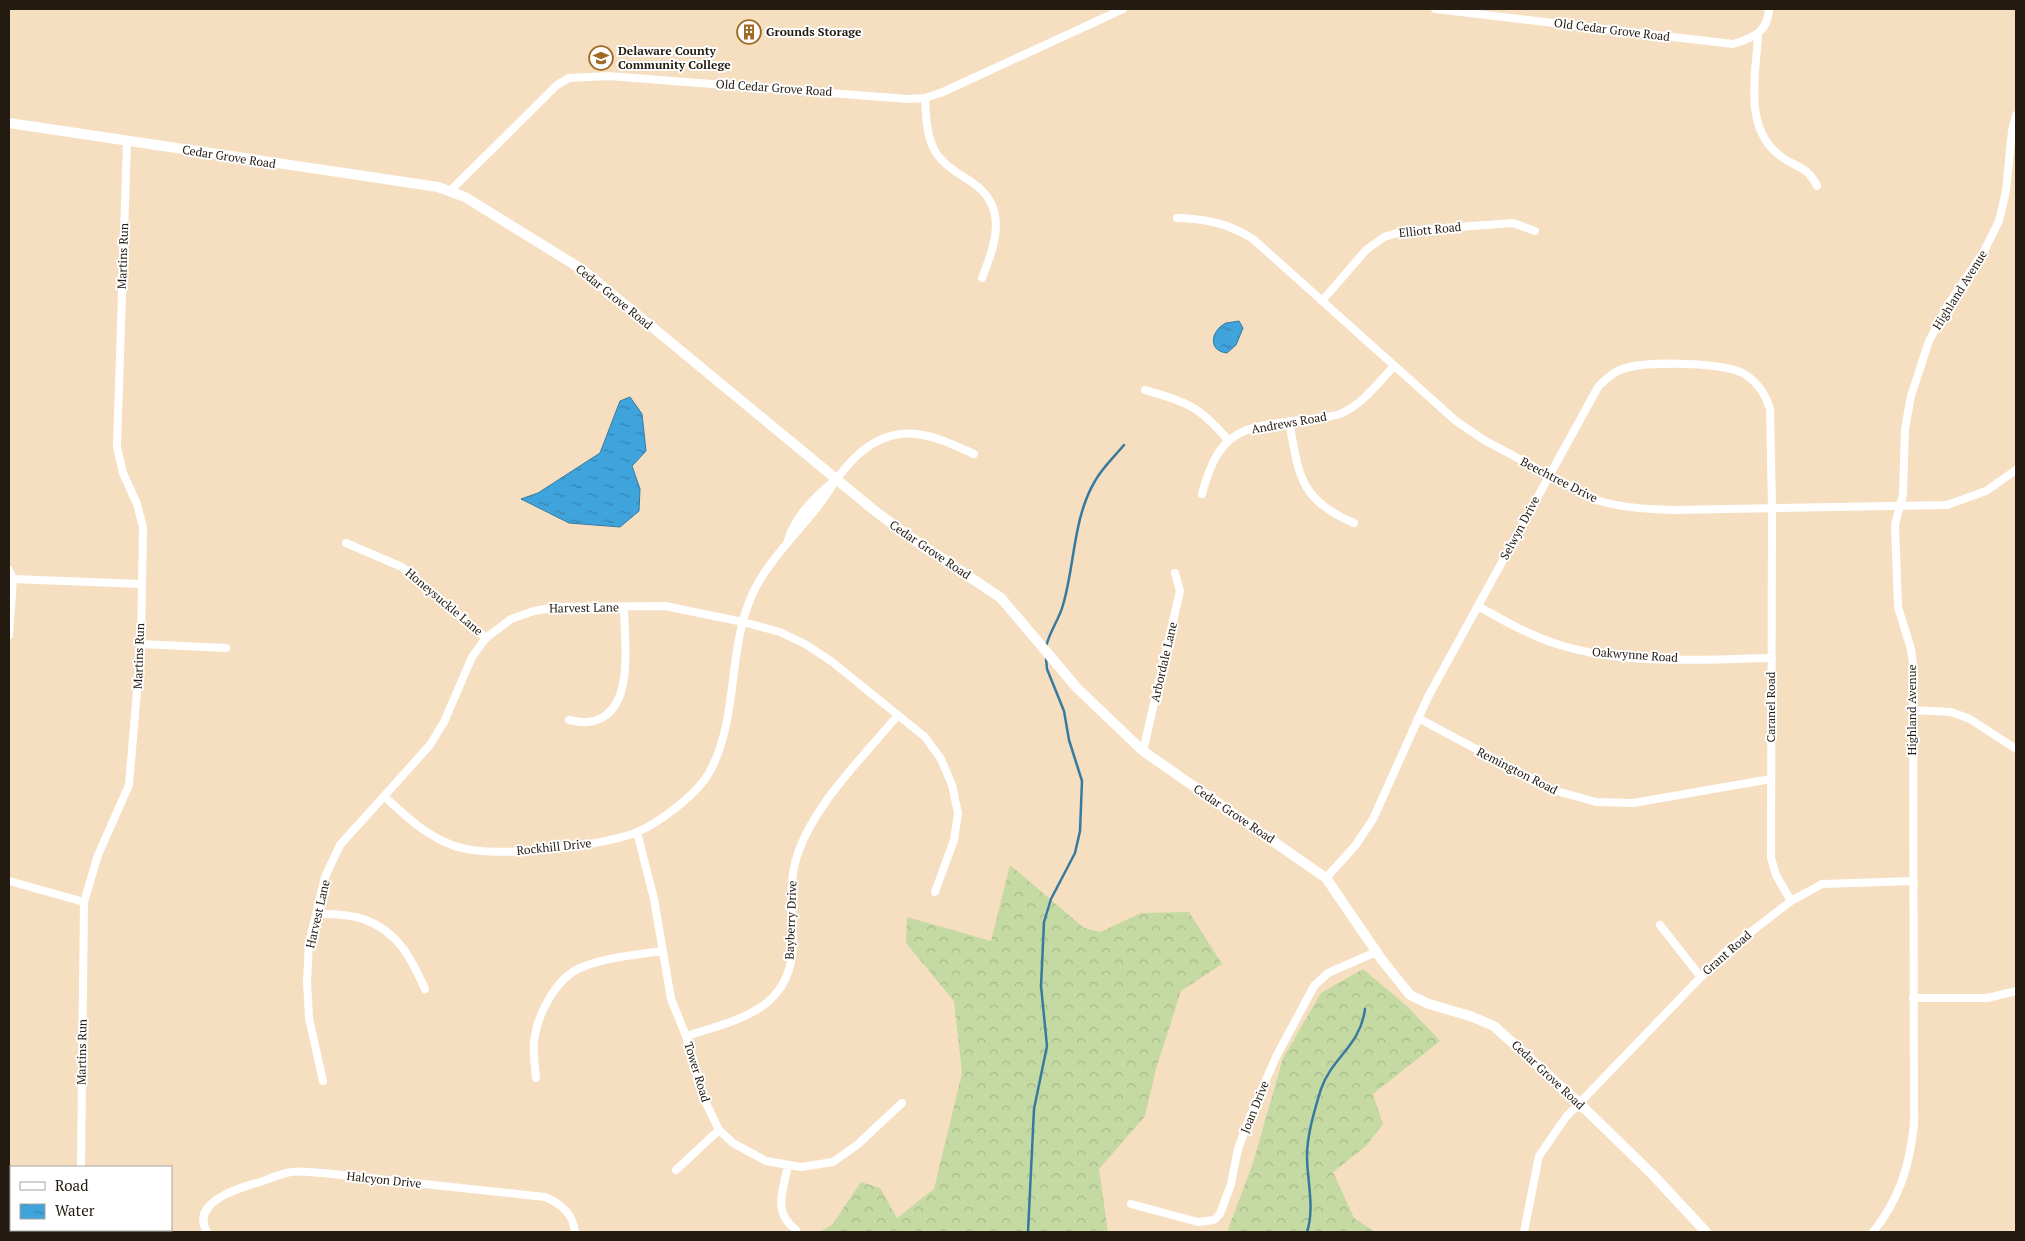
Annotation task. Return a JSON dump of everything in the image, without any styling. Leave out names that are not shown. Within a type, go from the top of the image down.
[{"type":"street","points":[[1099,9],[1103,17]]},
{"type":"street","name":"Old Cedar Grove Road","points":[[451,190],[546,94],[569,78],[608,76],[908,99],[925,98],[943,92],[1123,9]]},
{"type":"street","name":"Old Cedar Grove Road","points":[[1435,9],[1458,10],[1733,44],[1758,35]]},
{"type":"street","points":[[1769,9],[1766,26],[1758,35],[1754,102],[1755,118],[1760,131],[1773,150],[1782,157],[1804,168],[1812,176],[1817,186]]},
{"type":"street","points":[[925,98],[928,130],[934,150],[946,165],[982,191],[992,207],[996,230],[995,244],[982,278]]},
{"type":"street","name":"Highland Avenue","points":[[1873,1232],[1898,1194],[1912,1150],[1914,1124],[1914,881],[1911,649],[1898,608],[1895,525],[1904,487],[1905,429],[1915,379],[1939,321],[1984,251],[1998,221],[2006,191],[2012,131],[2016,115]]},
{"type":"street","name":"Cedar Grove Road","points":[[9,123],[420,183],[451,190],[583,270],[836,479],[907,535],[1001,598],[1083,694],[1143,751],[1326,878],[1376,952],[1410,995],[1429,1004],[1470,1016],[1494,1026],[1579,1103],[1653,1175],[1706,1232]]},
{"type":"street","name":"Martins Run","points":[[81,1166],[84,902],[98,855],[129,785],[141,644],[143,527],[117,447],[127,141]]},
{"type":"street","name":"Beechtree Drive","points":[[1177,218],[1218,222],[1236,228],[1253,239],[1469,431],[1596,500],[1636,509],[1772,509],[1948,505],[1986,491],[2016,470]]},
{"type":"street","name":"Elliott Road","points":[[1322,301],[1366,250],[1384,237],[1404,231],[1513,223],[1535,231]]},
{"type":"street","name":"Selwyn Drive","points":[[1326,878],[1355,846],[1373,819],[1418,718],[1478,606],[1598,387],[1615,372],[1640,365],[1720,365],[1746,375],[1754,382],[1767,400],[1770,409],[1772,509]]},
{"type":"street","name":"Andrews Road","points":[[1202,494],[1212,462],[1228,440],[1251,428],[1325,417],[1352,408],[1394,366]]},
{"type":"street","points":[[1146,390],[1189,404],[1203,413],[1228,440]]},
{"type":"street","points":[[1289,421],[1298,471],[1305,487],[1330,513],[1354,523]]},
{"type":"street","name":"Rockhill Drive","points":[[385,798],[422,830],[453,846],[477,850],[510,851],[572,847],[636,832],[692,794],[709,773],[720,750],[728,717],[734,668],[752,596],[764,572],[787,542],[793,524],[817,495],[836,479],[859,453],[870,445],[894,435],[906,433],[929,434],[974,454]]},
{"type":"street","name":"Caranel Road","points":[[1772,509],[1771,858],[1776,875],[1791,901]]},
{"type":"street","name":"Honeysuckle Lane","points":[[346,542],[402,567],[486,638]]},
{"type":"street","points":[[9,570],[13,578],[9,636]]},
{"type":"street","name":"Arbordale Lane","points":[[1143,751],[1180,591],[1175,573]]},
{"type":"street","points":[[13,578],[141,584]]},
{"type":"street","name":"Harvest Lane","points":[[323,1081],[309,1018],[307,981],[309,943],[325,877],[340,844],[361,819],[385,798],[430,745],[444,722],[472,657],[486,638],[511,619],[534,611],[556,607],[665,606],[744,622],[780,632],[805,644],[831,661],[925,737],[941,759],[952,785],[958,812],[954,840],[935,892]]},
{"type":"street","name":"Oakwynne Road","points":[[1478,606],[1528,633],[1559,645],[1587,652],[1648,659],[1772,658]]},
{"type":"street","points":[[569,720],[587,722],[601,719],[615,707],[622,693],[625,675],[624,607]]},
{"type":"street","points":[[141,644],[226,648]]},
{"type":"street","points":[[1912,710],[1951,712],[1970,719],[2016,749]]},
{"type":"street","name":"Bayberry Drive","points":[[686,1036],[746,1017],[767,1004],[780,990],[789,969],[792,952],[790,899],[793,873],[799,852],[827,802],[898,715]]},
{"type":"street","name":"Remington Road","points":[[1418,718],[1553,790],[1596,802],[1633,803],[1771,779]]},
{"type":"street","name":"Tower Road","points":[[636,832],[652,890],[671,999],[686,1036],[704,1099],[719,1130],[733,1143],[766,1161],[801,1167],[834,1162],[857,1145],[902,1103]]},
{"type":"street","points":[[9,881],[84,902]]},
{"type":"street","name":"Grant Road","points":[[1524,1232],[1539,1156],[1549,1138],[1579,1103],[1725,952],[1791,901],[1822,884],[1914,881]]},
{"type":"street","points":[[317,913],[362,919],[385,930],[410,955],[425,989]]},
{"type":"street","points":[[1660,926],[1700,976]]},
{"type":"street","points":[[536,1078],[534,1042],[548,999],[560,982],[578,969],[603,960],[662,950]]},
{"type":"street","name":"Joan Drive","points":[[1131,1204],[1198,1222],[1214,1220],[1220,1214],[1231,1184],[1238,1149],[1251,1114],[1276,1057],[1314,986],[1328,973],[1376,952]]},
{"type":"street","points":[[1913,998],[1987,998],[1999,997],[2016,991]]},
{"type":"street","points":[[676,1170],[719,1130]]},
{"type":"street","points":[[788,1165],[781,1213],[785,1222],[796,1230]]},
{"type":"street","name":"Halcyon Drive","points":[[208,1232],[203,1223],[204,1214],[216,1200],[233,1190],[292,1172],[323,1173],[545,1197],[555,1201],[566,1210],[572,1219],[575,1232]]},
{"type":"green space","points":[[1010,865],[1084,928],[1100,932],[1141,913],[1189,912],[1222,964],[1181,991],[1156,1069],[1145,1116],[1099,1169],[1108,1232],[819,1232],[832,1225],[861,1182],[880,1188],[897,1218],[934,1189],[962,1073],[954,1001],[906,943],[907,917],[991,941]]},
{"type":"green space","points":[[1363,969],[1408,1007],[1440,1041],[1373,1094],[1383,1124],[1366,1146],[1333,1172],[1354,1218],[1375,1232],[1227,1232],[1253,1163],[1283,1058],[1321,993]]},
{"type":"water","points":[[1239,321],[1243,328],[1236,345],[1227,353],[1216,348],[1213,340],[1217,330],[1226,323]]},
{"type":"water","points":[[630,397],[642,414],[646,451],[632,466],[640,489],[639,511],[620,527],[569,523],[521,499],[538,493],[600,453],[620,401]]},
{"type":"waterway","points":[[1046,647],[1063,605],[1082,510],[1095,481],[1124,445]]},
{"type":"waterway","points":[[1028,1232],[1034,1109],[1047,1046],[1041,986],[1044,922],[1051,899],[1075,853],[1080,831],[1082,781],[1069,740],[1064,711],[1047,669],[1046,658]]},
{"type":"waterway","points":[[1307,1232],[1311,1204],[1307,1148],[1314,1113],[1326,1078],[1358,1033],[1365,1009]]},
{"type":"place","name":"Grounds Storage","points":[[749,32]]},
{"type":"place","name":"Delaware County Community College","points":[[601,58]]}]
